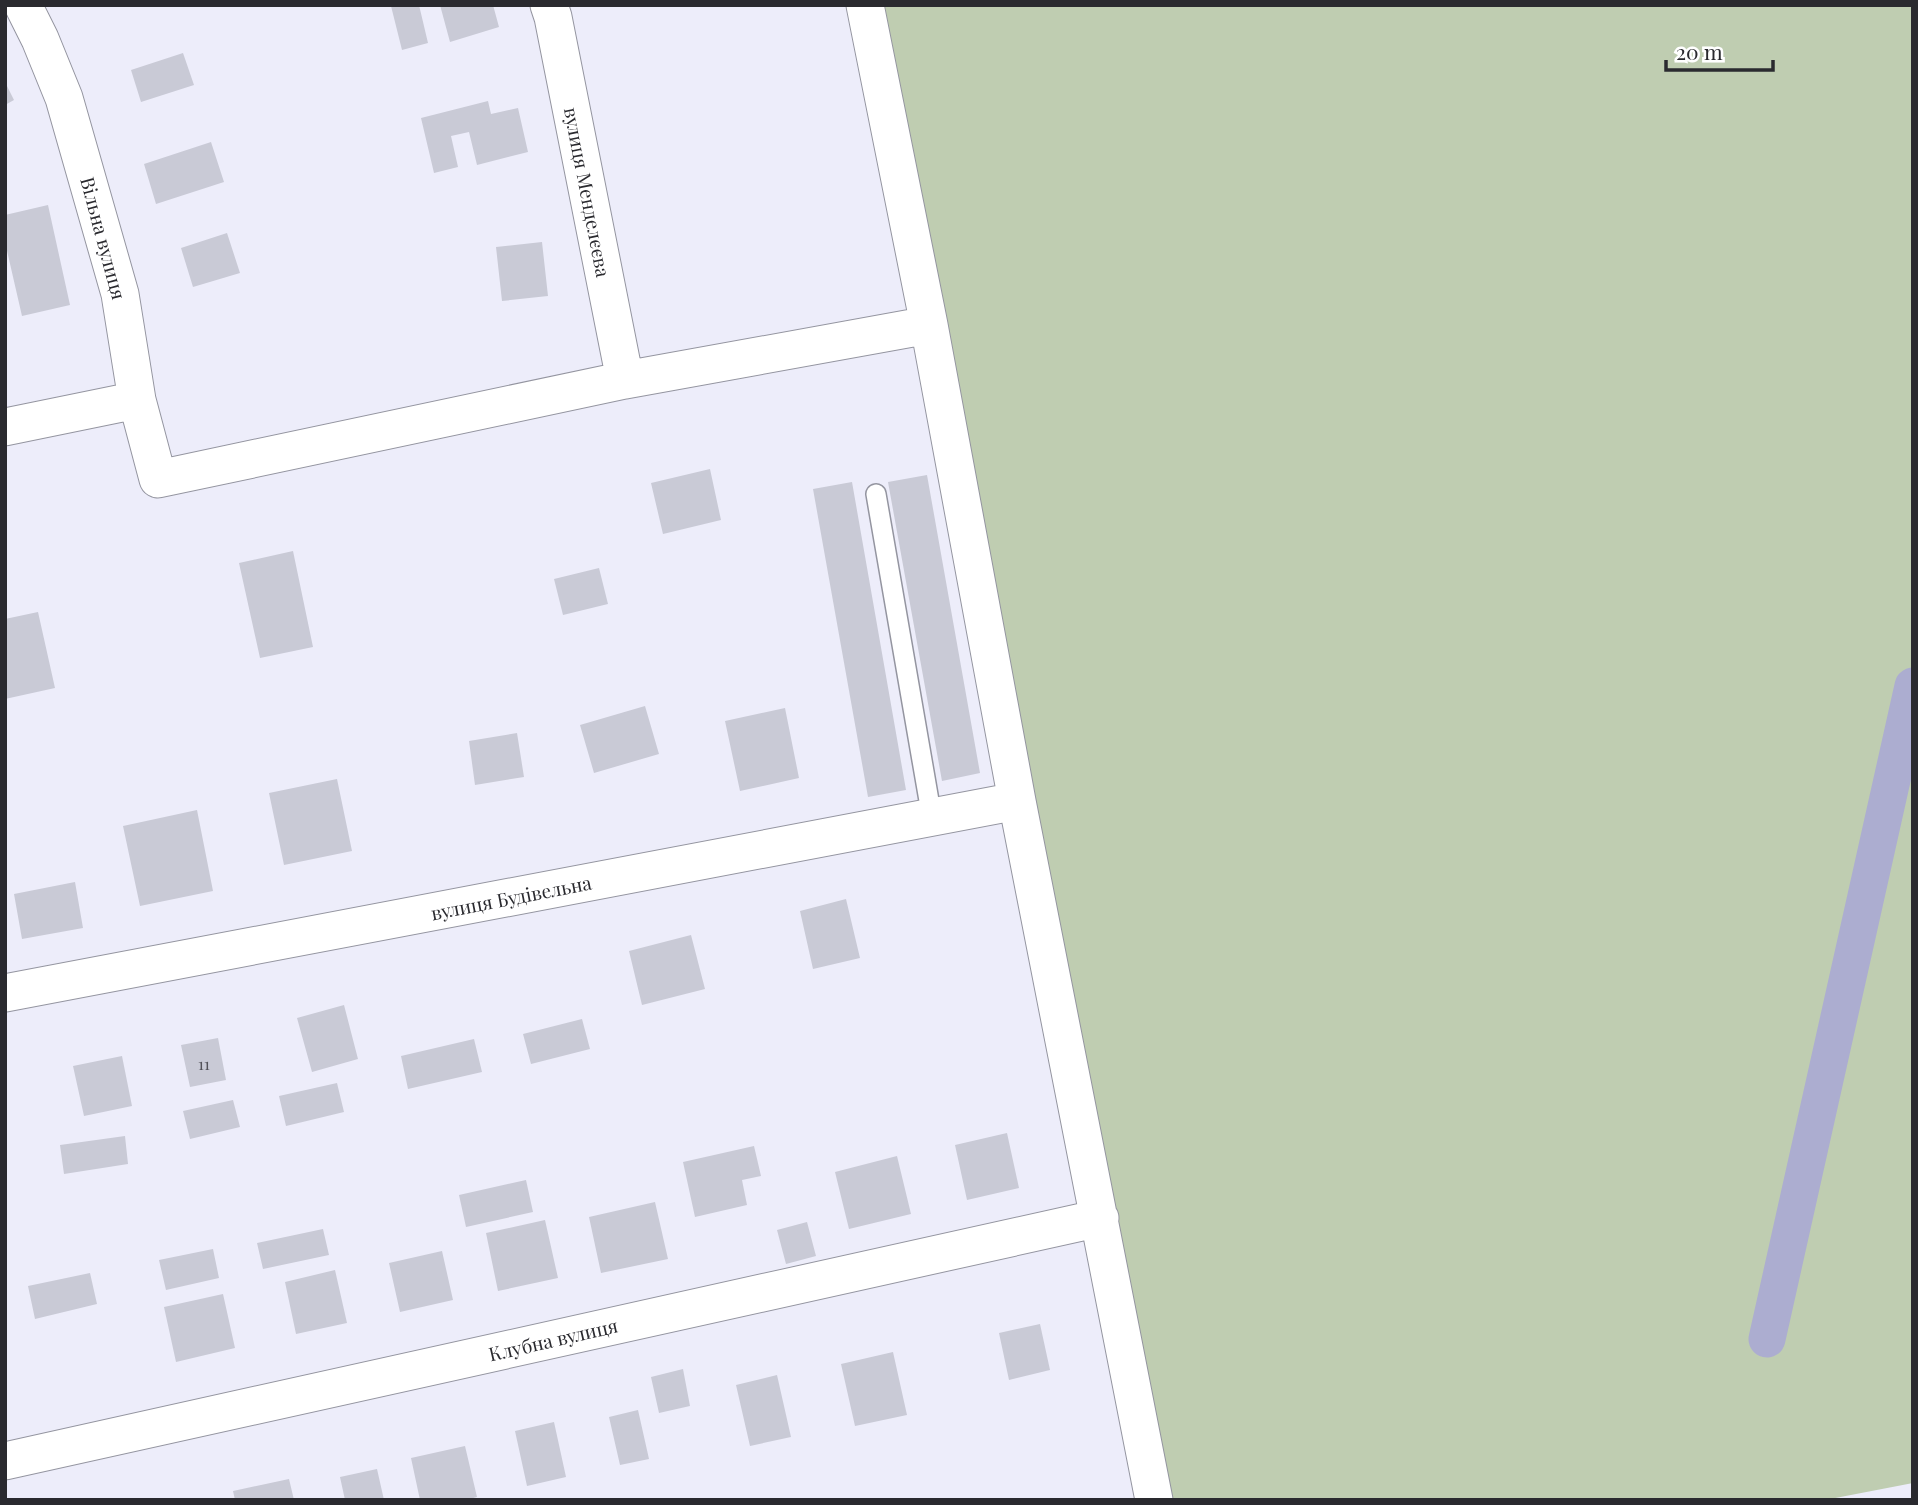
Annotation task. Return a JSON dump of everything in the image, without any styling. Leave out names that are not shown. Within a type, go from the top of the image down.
[{"type":"street","name":"Вільна вулиця","points":[[23,5],[64,98],[89,184],[120,294],[137,400],[158,479],[625,380]]},
{"type":"street","name":"вулиця Менделєєва","points":[[549,5],[625,380]]},
{"type":"street","points":[[865,5],[929,325],[1017,801],[1154,1500]]},
{"type":"street","points":[[625,380],[929,325]]},
{"type":"street","points":[[5,427],[137,400]]},
{"type":"street","name":"вулиця Будівельна","points":[[5,993],[1017,801]]},
{"type":"street","name":"Клубна вулиця","points":[[5,1461],[1100,1217]]},
{"type":"lane","points":[[876,494],[932,818]]},
{"type":"green space","points":[[865,5],[1913,5],[1913,1483],[1825,1500],[1154,1500]]},
{"type":"building","points":[[419,5],[428,43],[402,50],[391,6]]},
{"type":"building","points":[[440,5],[493,5],[499,27],[450,42]]},
{"type":"building","points":[[183,53],[194,85],[141,102],[131,70]]},
{"type":"building","points":[[5,82],[14,100],[5,105]]},
{"type":"building","points":[[488,101],[491,114],[518,108],[528,152],[477,165],[469,132],[451,136],[458,167],[434,173],[421,118]]},
{"type":"building","points":[[211,142],[224,182],[156,204],[144,164]]},
{"type":"building","points":[[48,205],[70,305],[22,316],[5,242],[5,215]]},
{"type":"building","points":[[227,233],[240,273],[193,287],[181,248]]},
{"type":"building","points":[[542,242],[548,296],[502,301],[496,247]]},
{"type":"building","points":[[710,469],[721,520],[663,534],[651,483]]},
{"type":"building","points":[[927,475],[980,773],[942,781],[888,482]]},
{"type":"building","points":[[852,482],[906,790],[868,797],[813,489]]},
{"type":"building","points":[[293,551],[313,647],[260,658],[239,563]]},
{"type":"building","points":[[599,568],[608,604],[563,615],[554,579]]},
{"type":"building","points":[[38,612],[55,688],[5,699],[5,619]]},
{"type":"building","points":[[645,706],[659,754],[594,773],[580,725]]},
{"type":"building","points":[[785,708],[799,778],[740,791],[725,721]]},
{"type":"building","points":[[517,733],[524,777],[475,785],[469,741]]},
{"type":"building","points":[[337,779],[352,851],[284,865],[269,793]]},
{"type":"building","points":[[197,810],[213,891],[140,906],[123,826]]},
{"type":"building","points":[[75,882],[83,928],[22,939],[14,894]]},
{"type":"building","points":[[846,899],[860,958],[813,969],[800,911]]},
{"type":"building","points":[[691,935],[705,989],[642,1005],[629,951]]},
{"type":"building","points":[[344,1005],[358,1059],[312,1072],[297,1018]]},
{"type":"building","points":[[582,1019],[590,1049],[531,1064],[523,1034]]},
{"type":"building","points":[[218,1038],[226,1080],[190,1087],[181,1045]]},
{"type":"building","points":[[474,1039],[482,1072],[408,1089],[401,1056]]},
{"type":"building","points":[[122,1056],[132,1106],[84,1116],[73,1066]]},
{"type":"building","points":[[337,1083],[344,1112],[286,1126],[279,1096]]},
{"type":"building","points":[[233,1100],[240,1127],[190,1139],[183,1111]]},
{"type":"building","points":[[1007,1133],[1019,1188],[967,1200],[955,1145]]},
{"type":"building","points":[[125,1136],[128,1164],[64,1174],[60,1145]]},
{"type":"building","points":[[754,1146],[761,1176],[742,1180],[747,1205],[695,1217],[683,1162]]},
{"type":"building","points":[[897,1156],[911,1214],[849,1229],[835,1172]]},
{"type":"building","points":[[526,1180],[533,1212],[466,1227],[459,1195]]},
{"type":"building","points":[[655,1202],[668,1259],[601,1273],[589,1217]]},
{"type":"building","points":[[545,1220],[558,1278],[498,1291],[486,1233]]},
{"type":"building","points":[[807,1222],[816,1256],[786,1264],[777,1230]]},
{"type":"building","points":[[323,1229],[329,1255],[263,1269],[257,1243]]},
{"type":"building","points":[[213,1249],[219,1278],[166,1290],[159,1260]]},
{"type":"building","points":[[442,1251],[453,1300],[400,1312],[389,1263]]},
{"type":"building","points":[[335,1270],[347,1323],[296,1334],[285,1282]]},
{"type":"building","points":[[90,1273],[97,1304],[35,1319],[28,1286]]},
{"type":"building","points":[[223,1294],[235,1348],[176,1362],[164,1307]]},
{"type":"building","points":[[1040,1324],[1050,1370],[1009,1380],[999,1333]]},
{"type":"building","points":[[893,1352],[907,1415],[855,1426],[841,1364]]},
{"type":"building","points":[[683,1369],[690,1406],[659,1413],[651,1377]]},
{"type":"building","points":[[777,1375],[791,1437],[750,1446],[736,1385]]},
{"type":"building","points":[[638,1410],[649,1459],[620,1465],[609,1417]]},
{"type":"building","points":[[554,1422],[566,1477],[527,1486],[515,1431]]},
{"type":"building","points":[[465,1446],[477,1497],[466,1500],[420,1500],[411,1458]]},
{"type":"building","points":[[377,1469],[384,1500],[345,1500],[340,1477]]},
{"type":"building","points":[[289,1479],[294,1500],[235,1500],[233,1491]]},
{"type":"waterway","points":[[1767,1339],[1913,686]]}]
